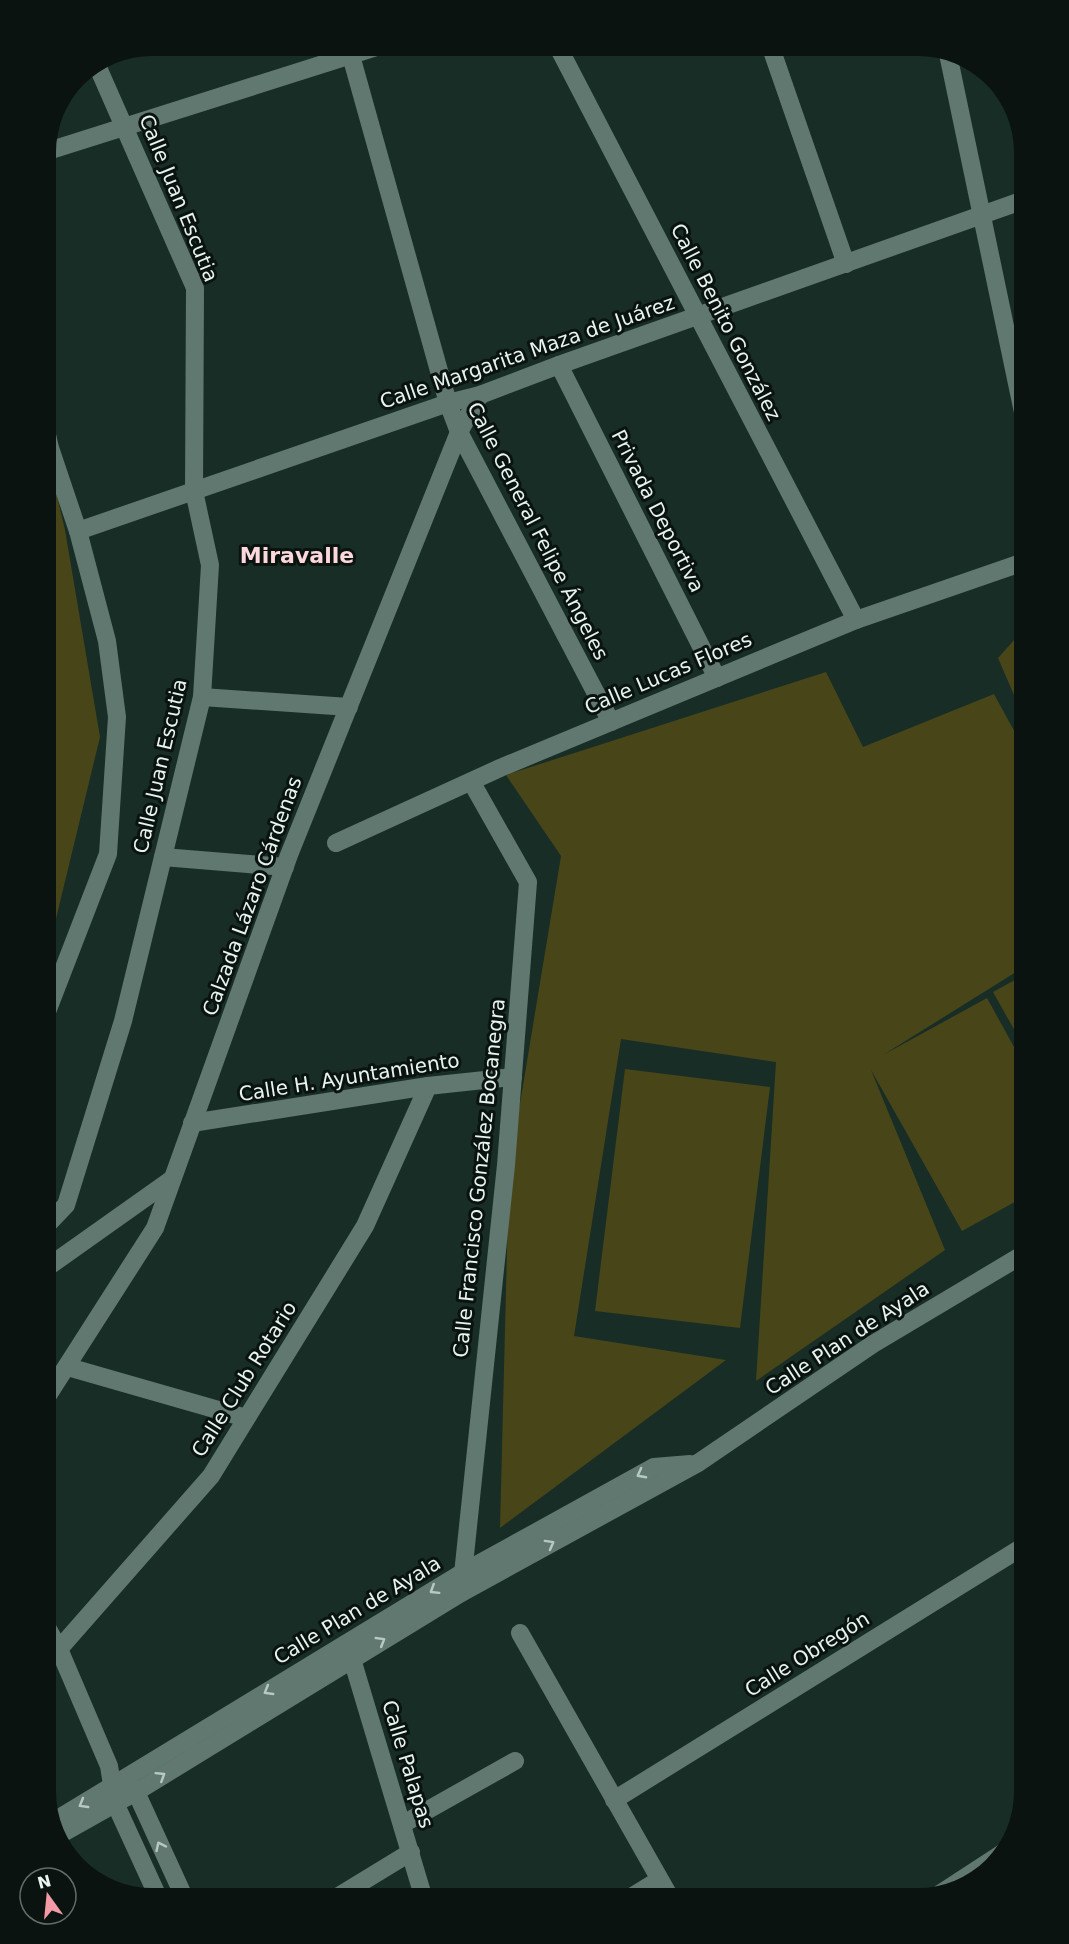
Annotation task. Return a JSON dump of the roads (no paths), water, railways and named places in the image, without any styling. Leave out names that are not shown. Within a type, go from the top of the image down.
[{"type":"street","points":[[56,148],[331,56]]},
{"type":"street","name":"Calle General Felipe Ángeles","points":[[351,56],[448,403],[459,432],[611,722]]},
{"type":"street","name":"Calle Benito González","points":[[563,56],[855,620]]},
{"type":"street","points":[[774,56],[846,264]]},
{"type":"street","points":[[950,62],[1014,370]]},
{"type":"street","name":"Calle Juan Escutia","points":[[56,1215],[66,1205],[123,1022],[202,697],[210,566],[194,491],[195,288],[100,71]]},
{"type":"street","name":"Calle Margarita Maza de Juárez","points":[[78,531],[448,403],[480,395],[1014,203]]},
{"type":"street","name":"Privada Deportiva","points":[[564,363],[722,675]]},
{"type":"street","name":"Calzada Lázaro Cárdenas","points":[[56,1384],[155,1228],[285,867],[459,432],[480,395]]},
{"type":"street","points":[[56,466],[78,531],[107,641],[117,728],[108,854],[56,989]]},
{"type":"street","name":"Calle Lucas Flores","points":[[336,843],[472,783],[500,768],[855,620],[1014,565]]},
{"type":"street","points":[[202,697],[349,707]]},
{"type":"street","name":"Calle Francisco González Bocanegra","points":[[461,1593],[513,1077],[528,882],[472,783]]},
{"type":"street","points":[[163,857],[285,867]]},
{"type":"street","name":"Calle H. Ayuntamiento","points":[[192,1123],[428,1086],[513,1077]]},
{"type":"street","name":"Calle Club Rotario","points":[[56,1650],[211,1476],[365,1226],[428,1086]]},
{"type":"street","points":[[56,1261],[172,1179]]},
{"type":"street","name":"Calle Plan de Ayala","points":[[348,1652],[698,1463],[873,1344],[1014,1266]]},
{"type":"street","points":[[68,1367],[246,1418]]},
{"type":"street","name":"Calle Plan de Ayala","points":[[64,1831],[122,1790],[348,1652],[462,1573],[654,1467],[698,1463]]},
{"type":"street","name":"Calle Obregón","points":[[614,1800],[1014,1552]]},
{"type":"street","points":[[520,1633],[664,1888]]},
{"type":"street","name":"Calle Palapas","points":[[348,1652],[421,1888]]},
{"type":"street","points":[[56,1662],[122,1790],[179,1888]]},
{"type":"street","points":[[403,1824],[515,1761]]},
{"type":"street","points":[[122,1790],[155,1888]]},
{"type":"street","name":"Calle Plan de Ayala","points":[[60,1819],[122,1790]]},
{"type":"street","points":[[352,1888],[411,1852]]},
{"type":"street","points":[[646,1888],[659,1880]]},
{"type":"district","name":"Miravalle","points":[[297,555]]}]
